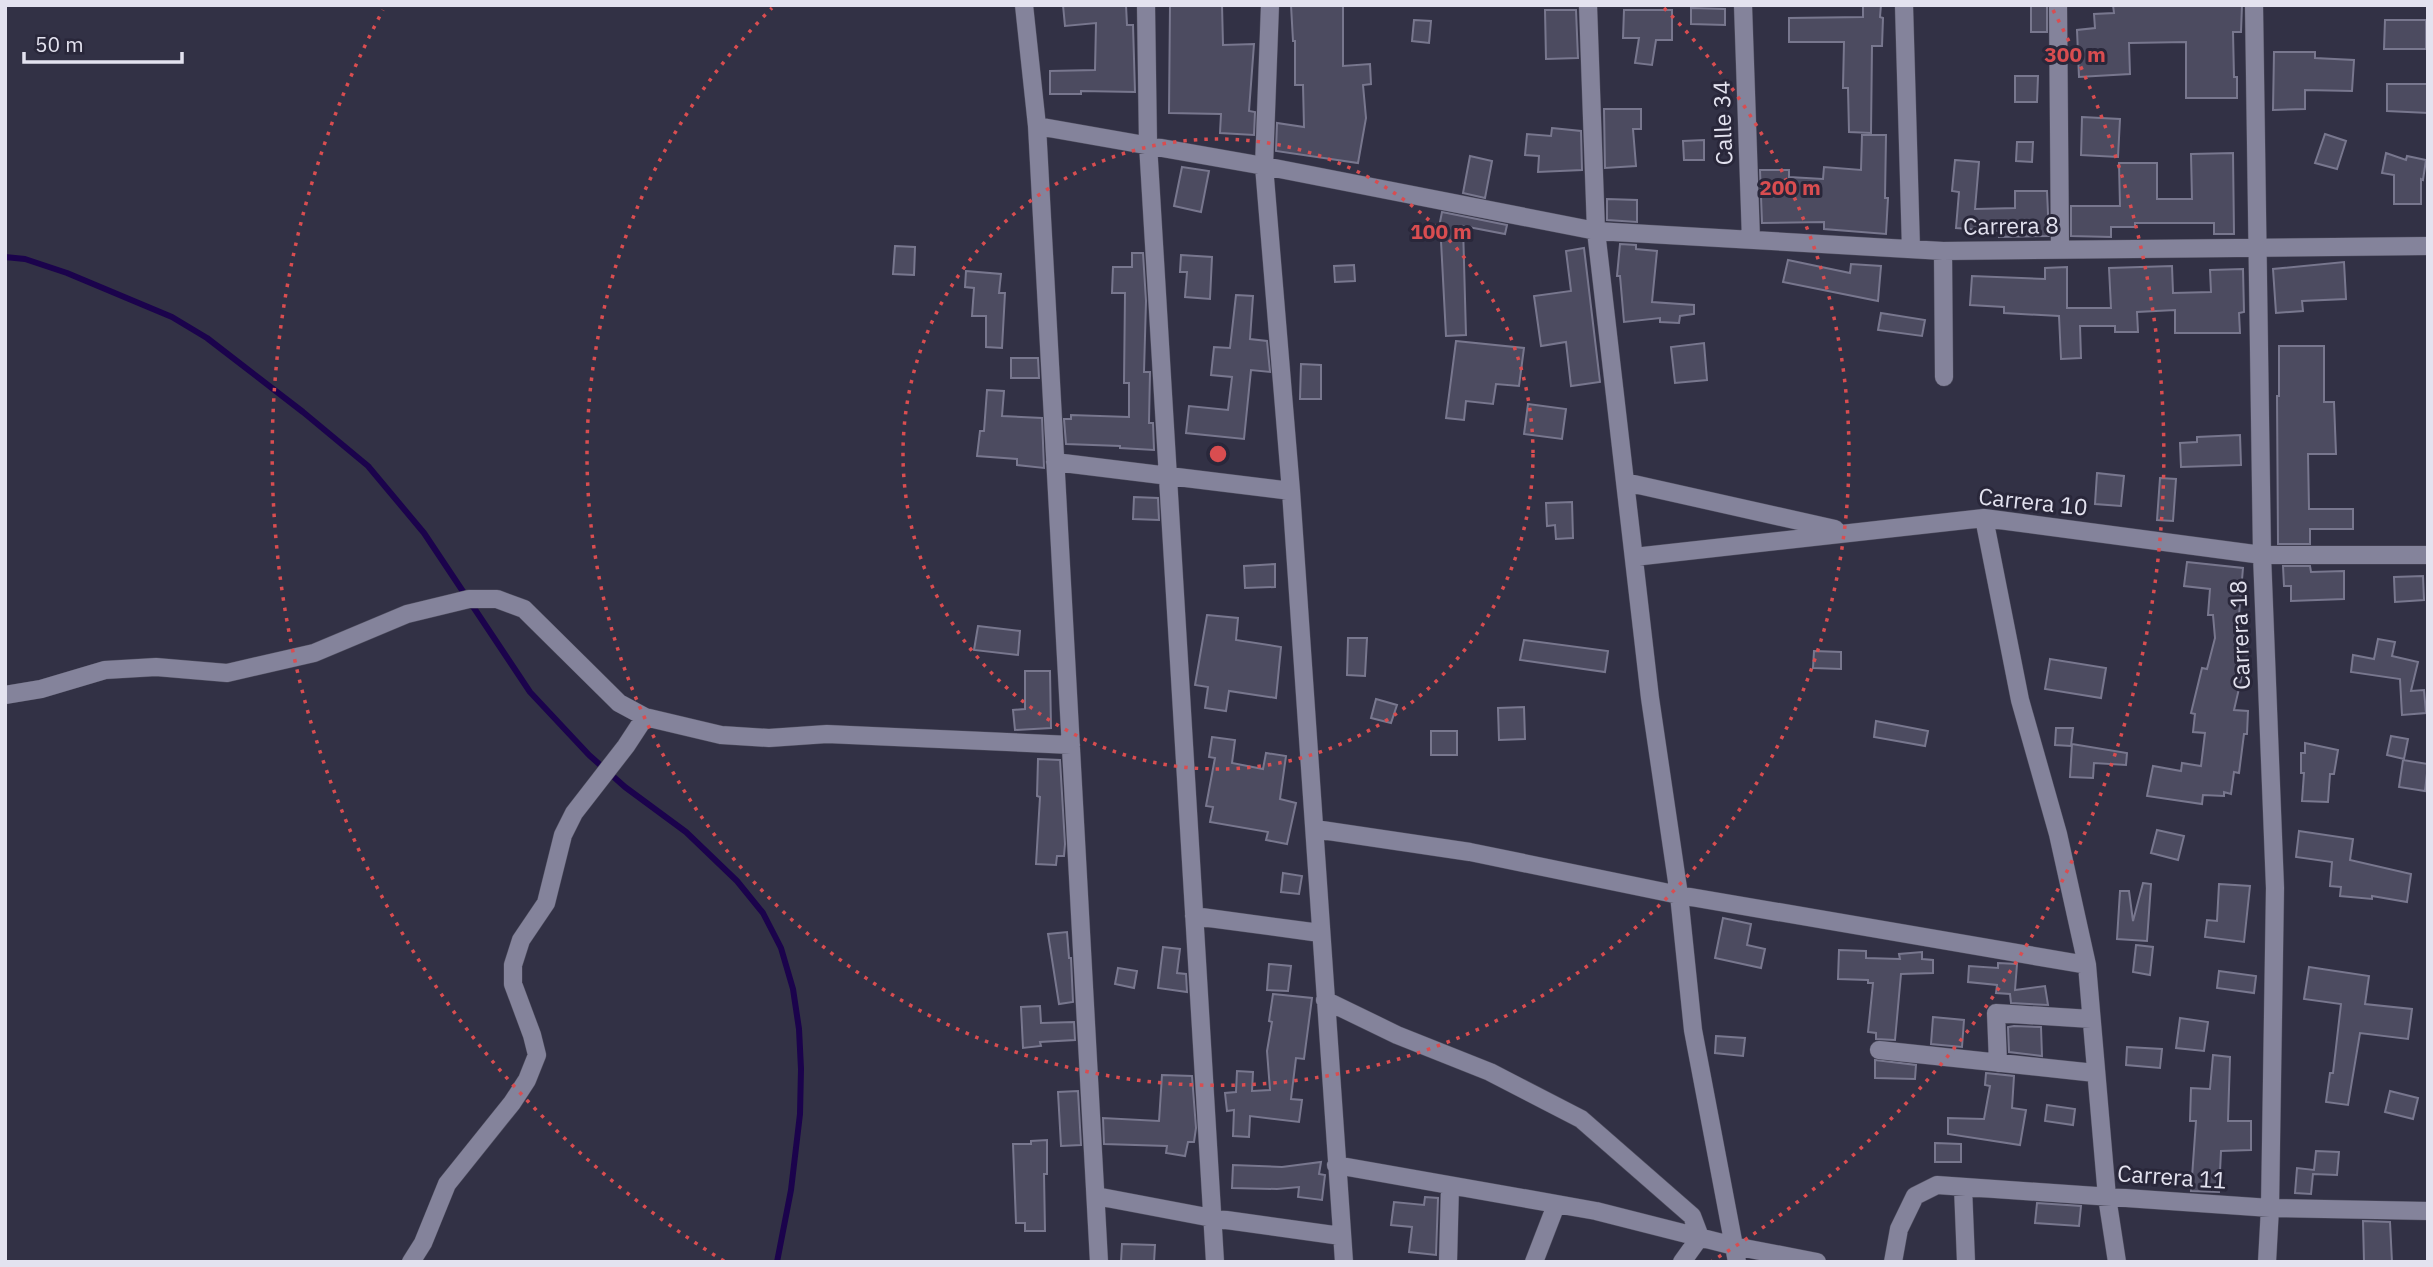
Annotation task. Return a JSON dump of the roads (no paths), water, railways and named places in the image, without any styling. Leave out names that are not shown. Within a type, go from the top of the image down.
[{"type":"street","points":[[1024,5],[1037,125],[1099,1262]]},
{"type":"street","points":[[1146,5],[1148,144],[1215,1262]]},
{"type":"street","points":[[1270,5],[1264,166],[1291,491],[1344,1262]]},
{"type":"street","points":[[1588,5],[1596,231],[1650,698],[1679,895],[1693,1030],[1736,1254]]},
{"type":"street","name":"Calle 34","points":[[1743,5],[1751,240]]},
{"type":"street","points":[[1904,5],[1911,249]]},
{"type":"street","points":[[2058,5],[2060,250]]},
{"type":"street","name":"Carrera 18","points":[[2254,5],[2262,555],[2274,888],[2267,1262]]},
{"type":"street","name":"Carrera 8","points":[[1037,125],[1596,231],[1943,251],[2428,246]]},
{"type":"street","points":[[1943,251],[1944,377]]},
{"type":"street","points":[[1055,462],[1291,491]]},
{"type":"street","points":[[1625,482],[1849,531]]},
{"type":"street","points":[[1984,518],[2020,699],[2058,834],[2087,965],[2107,1197],[2117,1262]]},
{"type":"street","name":"Carrera 10","points":[[1634,557],[1984,518],[2262,555],[2428,555]]},
{"type":"street","points":[[5,695],[41,689],[105,670],[156,667],[227,673],[314,653],[407,614],[469,599],[497,599],[524,609],[620,703],[645,717],[721,735],[769,738],[827,734],[1071,745]]},
{"type":"street","points":[[411,1262],[423,1243],[447,1184],[512,1103],[527,1080],[537,1055],[513,984],[513,965],[521,940],[545,903],[563,835],[574,813],[645,717]]},
{"type":"street","points":[[1315,829],[1470,852],[1679,895],[2087,965]]},
{"type":"street","points":[[1194,916],[1321,933]]},
{"type":"street","points":[[1325,1000],[1397,1035],[1490,1072],[1581,1119],[1692,1216],[1699,1237]]},
{"type":"street","points":[[1998,1063],[1996,1013],[2091,1019]]},
{"type":"street","points":[[1879,1050],[2095,1073]]},
{"type":"street","points":[[1336,1165],[1596,1211],[1699,1237],[1736,1254],[1817,1262]]},
{"type":"street","name":"Carrera 11","points":[[1893,1262],[1899,1229],[1915,1196],[1937,1185],[2270,1208],[2428,1211]]},
{"type":"street","points":[[1448,1262],[1450,1186]]},
{"type":"street","points":[[1963,1187],[1966,1262]]},
{"type":"street","points":[[1096,1196],[1212,1218],[1341,1236]]},
{"type":"street","points":[[1534,1262],[1556,1205]]},
{"type":"street","points":[[1682,1262],[1699,1237]]},
{"type":"waterway","points":[[5,257],[25,259],[67,273],[172,317],[207,338],[368,466],[424,533],[530,692],[589,755],[625,787],[686,832],[737,881],[763,913],[781,948],[793,989],[801,1069],[800,1114],[791,1190],[777,1262]]}]
